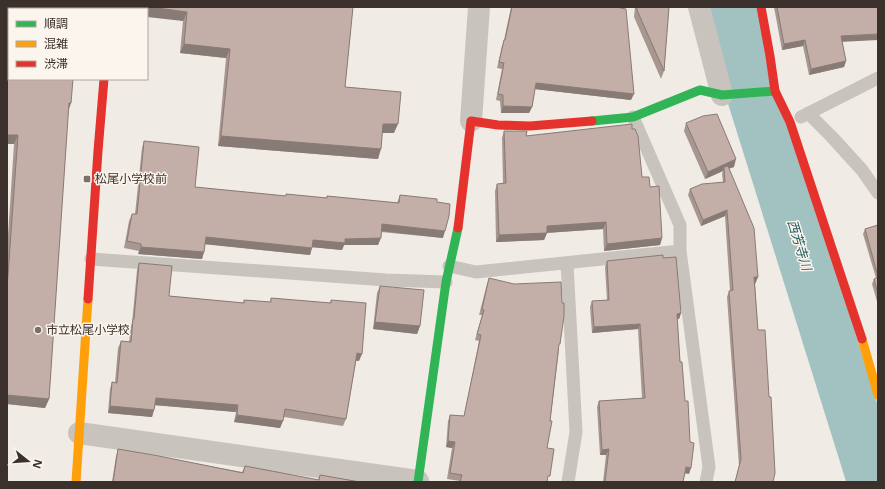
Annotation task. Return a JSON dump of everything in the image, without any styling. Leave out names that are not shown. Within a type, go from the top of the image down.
[{"type":"street","points":[[79,433],[418,482],[446,282],[459,223],[471,121],[479,7]]},
{"type":"street","points":[[699,7],[722,95]]},
{"type":"street","points":[[761,7],[775,90],[790,122],[853,311],[878,395]]},
{"type":"street","points":[[76,482],[104,80]]},
{"type":"street","points":[[471,121],[498,125],[530,126],[633,117],[700,90],[722,95],[775,90]]},
{"type":"lane","points":[[790,122],[878,78]]},
{"type":"lane","points":[[808,113],[862,170],[878,193]]},
{"type":"lane","points":[[633,117],[680,225],[680,251],[709,467],[706,482]]},
{"type":"lane","points":[[449,266],[476,272],[680,251]]},
{"type":"lane","points":[[91,259],[386,280],[446,282]]},
{"type":"lane","points":[[566,263],[576,432],[568,482]]},
{"type":"building","points":[[20,7],[85,7],[84,8]]},
{"type":"building","points":[[150,7],[353,7],[345,87],[401,92],[398,124],[383,124],[381,149],[221,136],[230,49],[184,44],[187,12]]},
{"type":"building","points":[[512,7],[616,7],[626,9],[634,94],[536,83],[532,107],[503,106],[503,95],[498,94],[504,63],[499,62]]},
{"type":"building","points":[[637,7],[669,7],[664,71],[637,10]]},
{"type":"building","points":[[777,7],[878,7],[878,34],[841,36],[846,61],[811,69],[805,40],[784,44]]},
{"type":"building","points":[[8,15],[8,80],[73,80],[71,103],[69,103],[49,399],[7,395],[7,289],[18,135],[7,135]]},
{"type":"building","points":[[717,114],[736,159],[708,172],[686,123],[703,116]]},
{"type":"building","points":[[632,124],[632,129],[635,129],[638,136],[642,177],[649,177],[650,187],[659,186],[662,238],[607,244],[606,222],[547,226],[547,233],[499,235],[497,184],[506,183],[504,131],[527,131],[526,136]]},
{"type":"building","points":[[144,141],[199,147],[195,187],[286,196],[286,194],[327,198],[327,196],[399,203],[400,195],[437,199],[437,202],[450,204],[449,216],[445,231],[382,224],[381,238],[345,239],[345,243],[313,240],[312,248],[206,237],[204,252],[141,247],[141,244],[127,241],[132,214],[137,214]]},
{"type":"building","points":[[728,166],[754,228],[758,277],[754,277],[758,330],[765,330],[769,397],[771,397],[775,473],[773,482],[735,482],[741,459],[729,291],[733,290],[727,210],[703,220],[690,189],[702,184],[725,182],[724,167]]},
{"type":"building","points":[[878,225],[878,276],[865,229]]},
{"type":"building","points":[[663,255],[663,258],[676,257],[681,313],[677,314],[680,362],[682,362],[685,401],[688,401],[690,442],[694,443],[691,468],[686,467],[683,482],[605,482],[609,449],[602,450],[599,401],[645,398],[640,324],[594,327],[592,301],[609,300],[607,261]]},
{"type":"building","points":[[139,263],[172,266],[169,296],[244,303],[244,300],[271,302],[271,298],[331,303],[331,300],[366,303],[362,354],[357,353],[346,419],[285,409],[283,421],[237,415],[238,405],[156,398],[154,410],[110,406],[112,382],[117,383],[121,341],[131,342]]},
{"type":"building","points":[[878,277],[878,294],[874,279]]},
{"type":"building","points":[[489,278],[514,284],[561,282],[564,316],[559,344],[550,421],[552,421],[547,448],[554,449],[550,476],[548,476],[547,482],[460,482],[462,475],[450,473],[455,442],[448,441],[450,415],[464,416],[481,335],[477,334],[484,310],[482,309]]},
{"type":"building","points":[[380,286],[424,290],[420,326],[375,322]]},
{"type":"building","points":[[118,449],[243,473],[245,466],[319,480],[320,475],[360,482],[113,482]]},
{"type":"waterway","name":"西芳寺川","points":[[730,7],[739,50],[874,482]]},
{"type":"traffic: fast","points":[[592,121],[633,117],[700,90],[722,95],[775,91]]},
{"type":"traffic: fast","points":[[418,482],[446,282],[458,228]]},
{"type":"traffic: slow","points":[[76,482],[88,299]]},
{"type":"traffic: slow","points":[[862,339],[878,395]]},
{"type":"traffic: jam","points":[[761,7],[775,91],[790,122],[862,339]]},
{"type":"traffic: jam","points":[[88,299],[104,80]]},
{"type":"traffic: jam","points":[[458,228],[471,121],[498,125],[530,126],[592,121]]},
{"type":"place","name":"松尾小学校前","points":[[87,179]]},
{"type":"place","name":"市立松尾小学校","points":[[38,330]]}]
